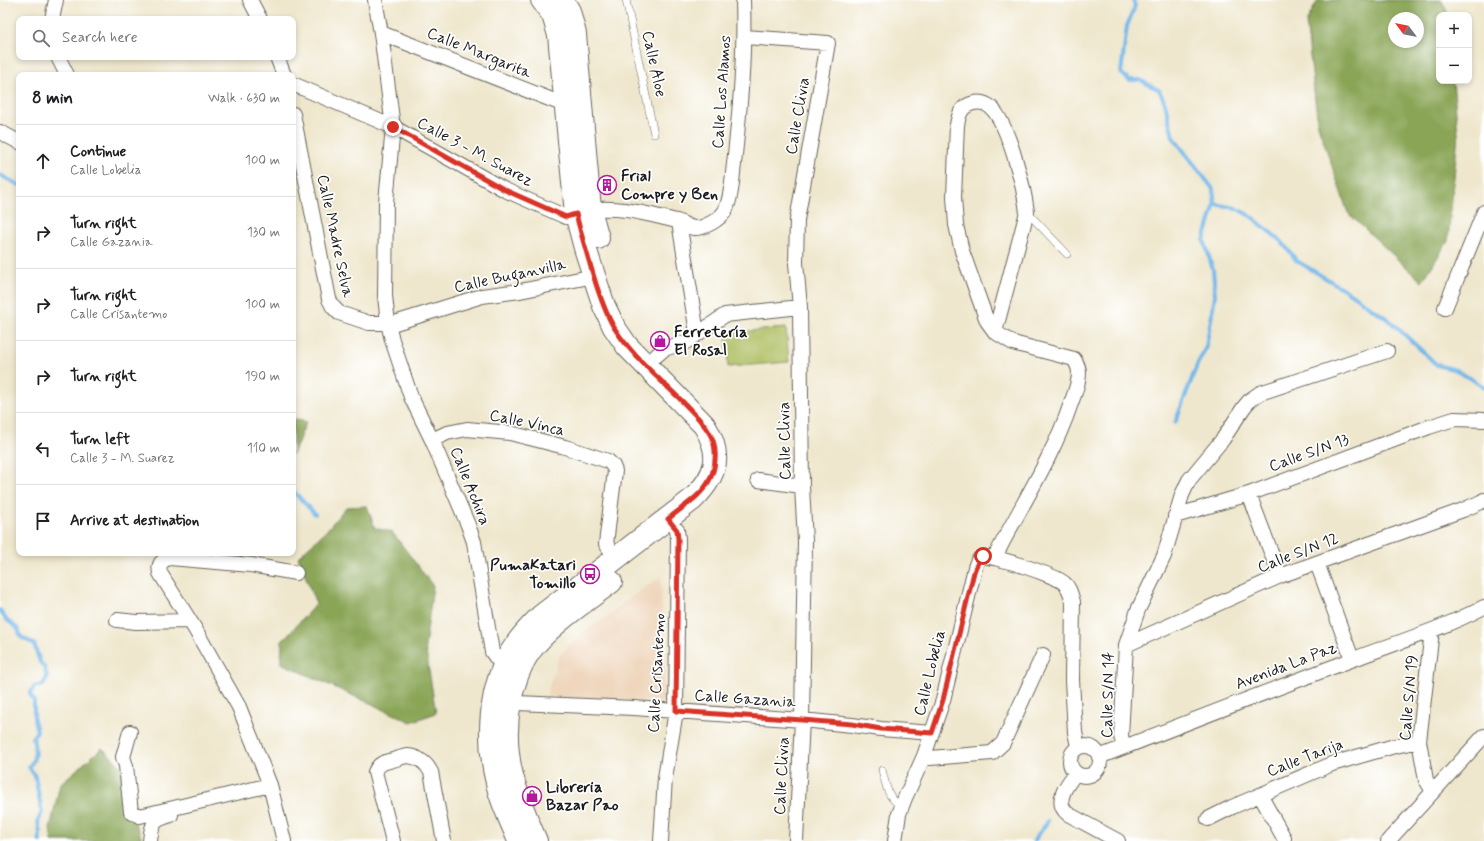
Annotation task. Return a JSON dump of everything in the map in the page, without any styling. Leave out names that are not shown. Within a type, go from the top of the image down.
[{"type":"main road","points":[[519,841],[504,804],[494,769],[492,751],[492,718],[504,694],[514,684],[524,661],[539,640],[673,524],[710,480],[714,468],[715,458],[712,437],[704,425],[627,346],[614,328],[604,306],[600,274],[583,212],[573,102],[559,35],[553,15],[542,0]]},
{"type":"main road","points":[[562,0],[569,11],[576,34],[573,102]]},
{"type":"main road","points":[[536,841],[518,800],[509,765],[504,694],[499,678],[505,663],[527,630],[542,616],[617,558],[713,500],[726,479],[729,463],[730,451],[723,427],[712,412],[634,332],[600,274]]},
{"type":"street","points":[[53,16],[56,0]]},
{"type":"street","points":[[250,0],[258,16]]},
{"type":"street","name":"Calle Achira","points":[[375,0],[381,33],[393,127],[386,202],[385,296],[388,323],[392,340],[411,397],[432,440],[474,542],[492,652],[497,659],[505,663]]},
{"type":"street","name":"Calle Los Alamos","points":[[583,212],[600,208],[627,210],[679,222],[695,228],[714,222],[720,218],[730,198],[737,136],[744,37],[743,0]]},
{"type":"street","name":"Calle Margarita","points":[[381,33],[557,102],[573,102]]},
{"type":"street","name":"Calle Clivia","points":[[744,37],[828,43],[797,220],[796,263],[800,307],[802,486],[805,541],[802,720],[796,841]]},
{"type":"street","points":[[60,60],[66,72]]},
{"type":"street","points":[[278,60],[283,72]]},
{"type":"street","name":"Calle 3 - M. Suarez","points":[[296,85],[393,127],[505,190],[566,217],[583,212]]},
{"type":"street","points":[[995,332],[1027,212],[1025,197],[1006,133],[996,113],[985,104],[978,102],[968,104],[963,107],[959,114],[957,126],[954,197],[956,225],[962,251],[987,321],[995,332],[1012,343],[1074,359],[1078,365],[1078,382],[1064,423],[1050,454],[995,557],[1052,575],[1065,583],[1070,590],[1073,602],[1072,680],[1075,732],[1078,747]]},
{"type":"street","name":"Calle Madre Selva","points":[[296,129],[329,299],[333,307],[339,312],[369,322],[388,323]]},
{"type":"street","points":[[0,132],[16,140]]},
{"type":"street","points":[[1445,308],[1484,212]]},
{"type":"street","points":[[679,222],[697,333]]},
{"type":"street","name":"Calle Buganvilla","points":[[388,323],[411,319],[482,296],[520,291],[600,274]]},
{"type":"street","points":[[656,356],[664,349],[686,342],[725,315],[800,307]]},
{"type":"street","name":"Calle S/N 14","points":[[1124,747],[1121,736],[1126,644],[1138,610],[1164,556],[1175,516],[1189,480],[1223,439],[1244,406],[1260,393],[1388,351]]},
{"type":"street","name":"Calle S/N 13","points":[[1175,516],[1249,494],[1454,419],[1484,420]]},
{"type":"street","name":"Calle Vinca","points":[[432,440],[447,433],[467,429],[510,433],[564,447],[608,461],[613,466],[615,471],[606,544],[617,558]]},
{"type":"street","points":[[758,480],[802,486]]},
{"type":"street","points":[[1249,494],[1280,576]]},
{"type":"street","name":"Calle S/N 12","points":[[1126,644],[1280,576],[1463,510],[1484,500]]},
{"type":"street","name":"Calle Crisantemo","points":[[661,841],[665,778],[676,711],[678,539],[673,524]]},
{"type":"street","name":"Calle Lobelia","points":[[895,841],[899,814],[902,805],[924,756],[943,700],[974,572],[980,558],[983,556],[995,557]]},
{"type":"street","points":[[284,841],[270,785],[239,707],[159,569],[160,564],[164,560],[170,558],[251,565],[296,573]]},
{"type":"street","points":[[1317,563],[1352,659]]},
{"type":"street","name":"Avenida La Paz","points":[[1099,757],[1352,659],[1432,631],[1484,608]]},
{"type":"street","points":[[117,620],[136,622],[190,621]]},
{"type":"street","name":"Calle S/N 19","points":[[1432,631],[1419,741],[1426,780],[1433,791]]},
{"type":"street","points":[[924,756],[930,758],[992,752],[998,749],[1003,743],[1013,723],[1043,655]]},
{"type":"street","name":"Calle Gazania","points":[[504,694],[517,703],[634,708],[802,720],[932,733]]},
{"type":"street","points":[[130,732],[123,757],[126,766],[131,812],[140,816],[270,785]]},
{"type":"street","points":[[1388,841],[1484,736]]},
{"type":"street","name":"Calle Tarija","points":[[1208,819],[1332,764],[1391,746],[1419,741]]},
{"type":"street","points":[[1082,746],[1091,747],[1098,753],[1099,757],[1099,766],[1094,773],[1085,776],[1076,773],[1070,762],[1072,754],[1078,747],[1082,746]]},
{"type":"street","points":[[393,841],[375,772],[378,766],[382,763],[408,756],[427,764],[431,772],[444,841]]},
{"type":"street","points":[[1076,773],[1069,781],[1062,795],[1062,809],[1068,814],[1118,841]]},
{"type":"street","points":[[150,841],[152,826],[158,819],[204,805],[228,794]]},
{"type":"street","points":[[1260,795],[1283,840]]},
{"type":"lane","name":"Calle Aloe","points":[[626,0],[654,134]]},
{"type":"lane","points":[[1027,212],[1067,254]]},
{"type":"lane","points":[[882,770],[891,798],[897,804],[902,805]]},
{"type":"shaded area","points":[[661,577],[664,702],[547,696],[550,682],[560,656],[566,648],[586,630],[611,614],[628,599]]},
{"type":"green space","points":[[1318,0],[1441,0],[1447,12],[1436,12],[1436,84],[1453,84],[1458,134],[1448,241],[1422,282],[1348,213],[1318,125],[1306,22]]},
{"type":"green space","points":[[786,328],[789,362],[728,367],[726,333]]},
{"type":"green space","points":[[296,420],[306,422],[296,447]]},
{"type":"green space","points":[[367,506],[375,528],[392,532],[433,586],[425,646],[436,713],[411,722],[281,663],[282,641],[316,604],[298,557],[326,531],[346,507]]},
{"type":"green space","points":[[102,748],[122,767],[126,803],[143,841],[52,841],[50,829],[60,784]]},
{"type":"waterway","points":[[1133,0],[1135,6],[1127,26],[1121,73],[1129,80],[1140,80],[1159,90],[1165,103],[1173,137],[1213,189],[1215,204],[1204,240],[1213,270],[1215,296],[1206,347],[1197,365],[1175,423]]},
{"type":"waterway","points":[[0,175],[16,183]]},
{"type":"waterway","points":[[1215,204],[1236,208],[1252,217],[1282,242],[1297,261],[1347,291],[1389,320],[1437,365],[1456,370],[1484,387]]},
{"type":"waterway","points":[[296,494],[315,514]]},
{"type":"waterway","points":[[0,610],[5,618],[18,629],[21,637],[34,644],[40,662],[45,668],[47,677],[43,685],[34,687],[30,694],[34,701],[34,720],[37,731],[33,737],[35,749],[33,760],[29,767],[35,776],[42,812],[38,821],[40,841]]},
{"type":"waterway","points":[[1034,841],[1048,821]]},
{"type":"place","name":"Frial Compre y Ben","points":[[607,185]]},
{"type":"place","name":"Ferretería El Rosal","points":[[660,341]]},
{"type":"place","name":"PumaKatari Tomillo","points":[[590,574]]},
{"type":"place","name":"Libreria Bazar Pao","points":[[532,796]]},
{"type":"route","points":[[393,127],[505,190],[566,217],[576,214],[585,248],[604,306],[614,328],[627,346],[691,410],[712,437],[715,458],[714,468],[710,480],[693,499],[668,519],[677,530],[678,539],[676,711],[852,724],[881,729],[932,733],[943,700],[974,572],[977,563],[983,556]]}]
